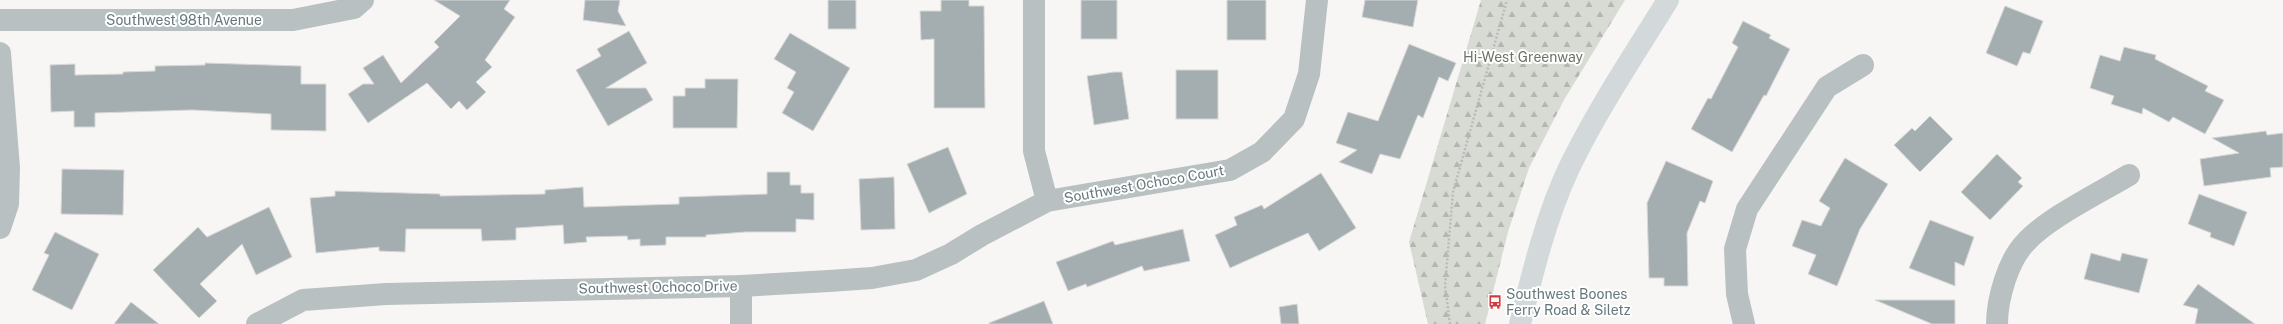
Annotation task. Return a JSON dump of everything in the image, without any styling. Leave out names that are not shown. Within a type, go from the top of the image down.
[{"type":"main road","points":[[1520,324],[1540,245],[1553,207],[1569,168],[1617,82],[1668,0]]},
{"type":"street","name":"Southwest 98th Avenue","points":[[0,20],[293,20],[354,8],[363,0]]},
{"type":"street","points":[[1034,0],[1034,151],[1047,201]]},
{"type":"street","name":"Southwest Ochoco Court","points":[[1047,201],[1230,170],[1262,152],[1294,119],[1310,74],[1317,0]]},
{"type":"street","points":[[0,53],[9,168],[8,204],[0,228]]},
{"type":"street","points":[[1744,324],[1737,294],[1735,249],[1747,209],[1827,87],[1863,65]]},
{"type":"street","points":[[1997,324],[2007,272],[2025,242],[2053,221],[2129,175]]},
{"type":"street","name":"Southwest Ochoco Drive","points":[[257,324],[303,300],[386,294],[741,286],[872,278],[916,270],[951,254],[982,235],[1047,201]]},
{"type":"street","points":[[741,286],[741,324]]},
{"type":"path","points":[[1450,324],[1445,286],[1453,192],[1507,0]]},
{"type":"green space","name":"Hi-West Greenway","points":[[1481,0],[1625,0],[1564,100],[1529,168],[1508,232],[1485,324],[1428,324],[1409,242]]},
{"type":"building","points":[[434,0],[510,0],[504,9],[515,17],[485,60],[492,67],[476,82],[486,92],[467,110],[459,101],[451,109],[427,83],[368,123],[348,94],[363,84],[374,84],[363,68],[383,55],[401,83],[439,47],[434,42],[460,16]]},
{"type":"building","points":[[585,0],[620,0],[618,11],[626,26],[583,20]]},
{"type":"building","points":[[828,0],[856,0],[856,29],[828,29]]},
{"type":"building","points":[[941,0],[969,0],[969,6],[984,6],[985,108],[934,108],[934,39],[921,40],[920,11],[941,11]]},
{"type":"building","points":[[1081,0],[1117,0],[1117,39],[1081,39]]},
{"type":"building","points":[[1227,0],[1266,0],[1266,40],[1227,40]]},
{"type":"building","points":[[1365,0],[1418,0],[1413,27],[1362,17]]},
{"type":"building","points":[[2005,6],[2043,21],[2030,54],[2023,52],[2017,66],[1986,53]]},
{"type":"building","points":[[1743,21],[1771,35],[1769,38],[1790,49],[1766,96],[1764,95],[1732,152],[1691,129],[1708,98],[1711,99],[1738,47],[1732,43]]},
{"type":"building","points":[[629,31],[647,63],[606,88],[646,88],[653,100],[608,126],[576,70],[601,56],[597,49]]},
{"type":"building","points":[[790,33],[850,68],[813,131],[782,113],[794,92],[787,88],[796,72],[774,59]]},
{"type":"building","points":[[1409,44],[1456,63],[1448,81],[1439,77],[1423,118],[1418,115],[1400,159],[1380,154],[1372,174],[1339,162],[1357,150],[1336,143],[1348,112],[1378,121]]},
{"type":"building","points":[[2124,47],[2156,55],[2155,59],[2208,86],[2205,91],[2224,100],[2205,134],[2173,117],[2169,122],[2143,108],[2142,114],[2111,104],[2114,96],[2090,88],[2100,55],[2120,61]]},
{"type":"building","points":[[205,63],[301,66],[301,84],[326,84],[326,131],[271,130],[271,114],[192,110],[95,113],[95,127],[74,127],[74,111],[51,112],[50,65],[75,64],[75,75],[123,74],[123,72],[155,71],[155,66],[205,65]]},
{"type":"building","points":[[1176,70],[1218,70],[1218,119],[1176,119]]},
{"type":"building","points":[[1122,72],[1129,119],[1094,125],[1087,76]]},
{"type":"building","points":[[705,79],[738,79],[737,128],[673,128],[673,96],[685,96],[685,88],[705,88]]},
{"type":"building","points":[[1930,116],[1953,139],[1920,172],[1894,145],[1912,128],[1915,131]]},
{"type":"building","points":[[2266,131],[2267,135],[2283,133],[2283,167],[2270,168],[2271,177],[2204,186],[2200,159],[2239,153],[2212,138]]},
{"type":"building","points":[[948,147],[967,194],[929,213],[907,164]]},
{"type":"building","points":[[1997,154],[2022,178],[2018,182],[2023,186],[1990,220],[1961,192]]},
{"type":"building","points":[[1845,158],[1888,184],[1860,229],[1837,286],[1808,274],[1816,255],[1792,246],[1802,220],[1821,226],[1830,208],[1819,201]]},
{"type":"building","points":[[1666,161],[1713,181],[1705,203],[1700,201],[1687,233],[1688,286],[1664,286],[1664,278],[1649,278],[1647,203]]},
{"type":"building","points":[[62,169],[124,170],[123,215],[61,214]]},
{"type":"building","points":[[767,172],[790,172],[790,185],[801,185],[801,193],[814,193],[814,220],[796,219],[796,232],[746,232],[706,235],[706,237],[666,237],[666,245],[640,246],[640,239],[628,240],[627,236],[586,237],[587,242],[564,244],[563,225],[516,228],[516,240],[482,241],[481,229],[406,229],[405,252],[379,251],[379,247],[316,253],[310,198],[335,196],[335,191],[440,194],[440,196],[545,194],[545,190],[583,187],[584,207],[679,204],[679,197],[767,194]]},
{"type":"building","points":[[1321,173],[1356,228],[1319,251],[1308,233],[1230,268],[1215,235],[1237,225],[1234,217],[1262,205],[1264,209]]},
{"type":"building","points":[[894,177],[895,229],[861,230],[859,179]]},
{"type":"building","points":[[2199,194],[2247,212],[2234,246],[2210,237],[2211,233],[2188,224]]},
{"type":"building","points":[[269,207],[292,257],[256,275],[242,244],[200,284],[217,301],[199,318],[153,270],[198,227],[207,237]]},
{"type":"building","points":[[1930,220],[1974,237],[1964,266],[1955,262],[1955,286],[1909,268]]},
{"type":"building","points":[[1183,229],[1190,261],[1144,271],[1142,266],[1087,287],[1086,284],[1068,291],[1056,262],[1113,241],[1115,245]]},
{"type":"building","points":[[55,232],[99,254],[72,310],[32,290],[49,255],[44,253]]},
{"type":"building","points":[[2091,253],[2120,261],[2122,253],[2148,259],[2139,293],[2084,279]]},
{"type":"building","points":[[2198,284],[2255,324],[2195,324],[2198,309],[2183,305]]},
{"type":"building","points":[[1875,300],[1955,300],[1955,324],[1932,324]]},
{"type":"building","points":[[1044,301],[1053,324],[989,324],[989,323]]},
{"type":"building","points":[[131,302],[159,324],[114,324]]},
{"type":"building","points":[[1297,304],[1299,324],[1281,324],[1279,307]]},
{"type":"place","name":"Southwest Boones Ferry Road & Siletz","points":[[1495,302]]}]
